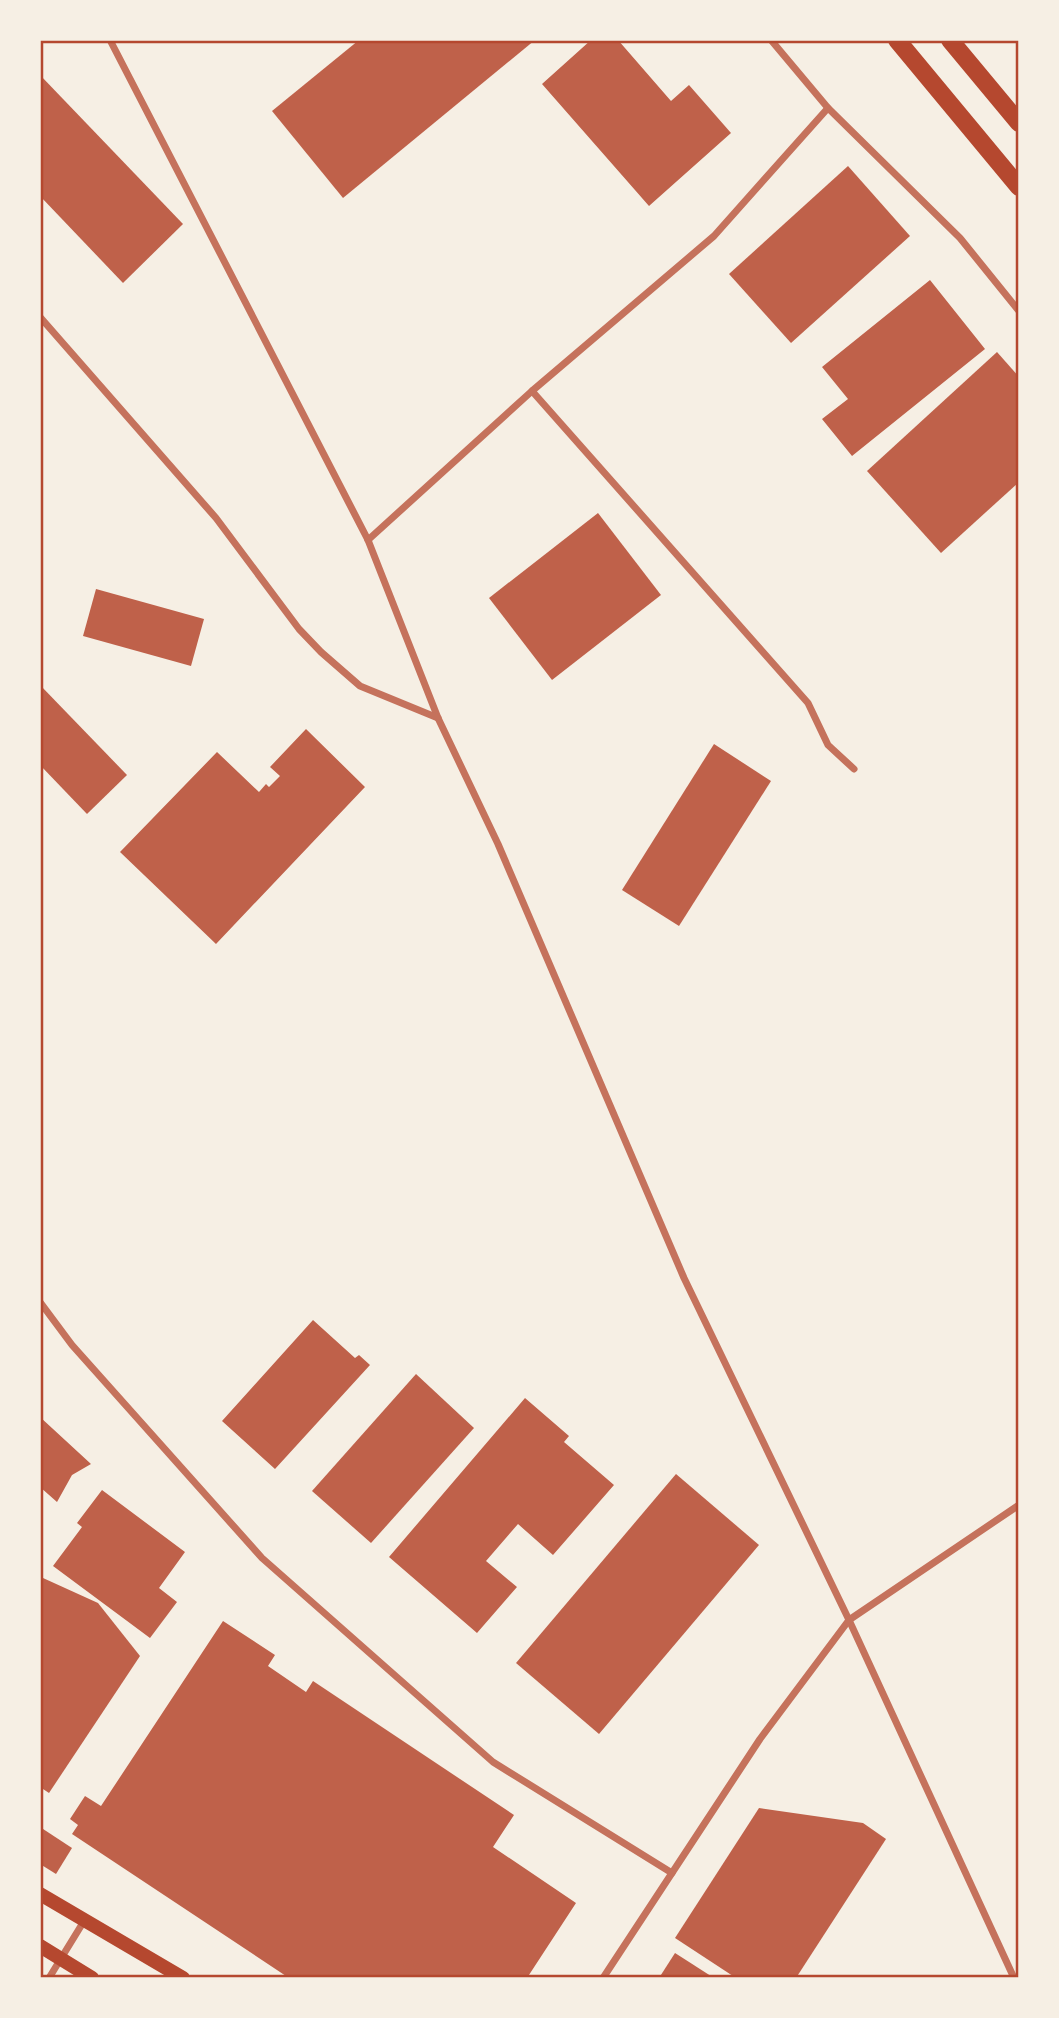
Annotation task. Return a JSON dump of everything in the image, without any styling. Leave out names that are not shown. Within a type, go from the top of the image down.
[{"type":"main road","points":[[897,40],[1019,187]]},
{"type":"main road","points":[[950,40],[1019,123]]},
{"type":"main road","points":[[40,1894],[183,1978]]},
{"type":"main road","points":[[40,1946],[92,1978]]},
{"type":"street","points":[[110,40],[368,540],[438,718],[498,844],[684,1278],[849,1620],[1014,1978]]},
{"type":"street","points":[[771,40],[828,108],[960,237],[1019,311]]},
{"type":"street","points":[[368,540],[532,391],[714,236],[828,108]]},
{"type":"street","points":[[40,317],[216,518],[299,629],[321,652],[360,686],[438,718]]},
{"type":"street","points":[[532,391],[808,703],[828,745],[854,769]]},
{"type":"street","points":[[40,1302],[72,1345],[262,1558],[493,1762],[672,1874]]},
{"type":"street","points":[[604,1978],[760,1739],[849,1620],[1019,1505]]},
{"type":"street","points":[[49,1978],[84,1921]]},
{"type":"building","points":[[359,40],[535,40],[343,198],[272,111]]},
{"type":"building","points":[[591,40],[618,40],[671,101],[689,85],[731,133],[649,206],[542,84]]},
{"type":"building","points":[[40,75],[183,224],[123,283],[40,196]]},
{"type":"building","points":[[848,166],[910,236],[791,343],[729,274]]},
{"type":"building","points":[[930,280],[985,349],[852,456],[822,419],[848,399],[822,367]]},
{"type":"building","points":[[997,352],[1019,377],[1019,482],[941,553],[867,471]]},
{"type":"building","points":[[598,513],[661,595],[552,680],[489,598]]},
{"type":"building","points":[[96,589],[204,619],[191,666],[83,636]]},
{"type":"building","points":[[40,685],[127,775],[87,814],[40,765]]},
{"type":"building","points":[[306,729],[365,787],[216,944],[120,852],[217,752],[259,792],[266,784],[269,787],[280,776],[270,767]]},
{"type":"building","points":[[714,744],[771,781],[679,926],[622,890]]},
{"type":"building","points":[[313,1320],[355,1358],[359,1355],[370,1365],[275,1469],[222,1421]]},
{"type":"building","points":[[416,1374],[474,1428],[371,1543],[312,1491]]},
{"type":"building","points":[[525,1398],[569,1436],[564,1442],[614,1485],[553,1555],[518,1524],[486,1561],[517,1587],[477,1633],[389,1557]]},
{"type":"building","points":[[40,1417],[91,1464],[72,1475],[57,1502],[40,1487]]},
{"type":"building","points":[[676,1474],[759,1545],[599,1734],[516,1663]]},
{"type":"building","points":[[102,1490],[185,1552],[159,1588],[177,1602],[150,1638],[53,1566],[82,1527],[77,1523]]},
{"type":"building","points":[[43,1578],[98,1603],[140,1656],[49,1793],[40,1787],[40,1582]]},
{"type":"building","points":[[223,1621],[275,1655],[268,1666],[306,1692],[313,1681],[514,1815],[493,1847],[576,1903],[527,1978],[289,1978],[72,1834],[78,1825],[70,1819],[85,1796],[101,1806]]},
{"type":"building","points":[[759,1808],[863,1823],[886,1839],[796,1978],[736,1978],[675,1938]]},
{"type":"building","points":[[40,1827],[72,1848],[56,1874],[40,1864]]},
{"type":"building","points":[[675,1953],[714,1978],[659,1978]]}]
